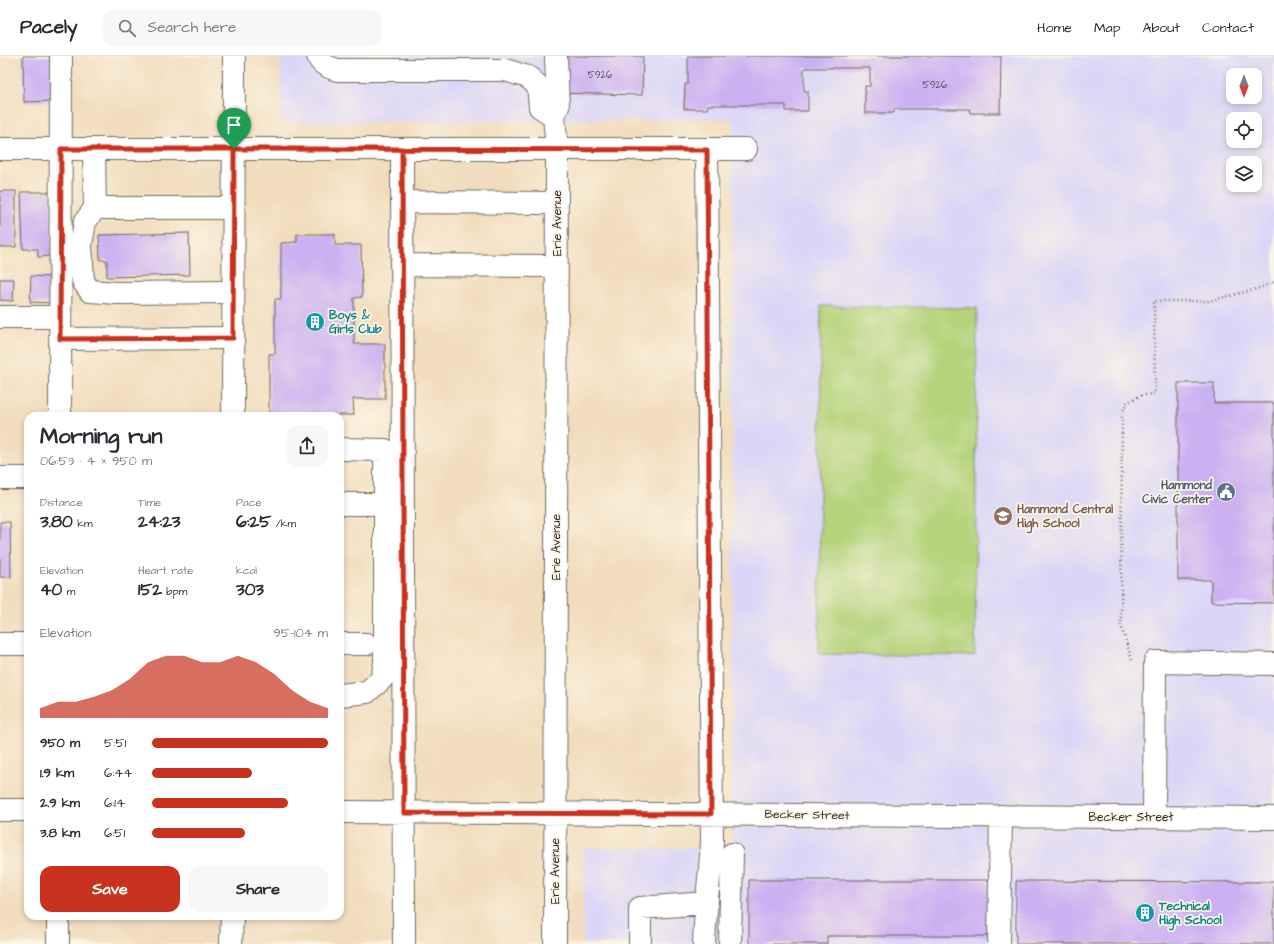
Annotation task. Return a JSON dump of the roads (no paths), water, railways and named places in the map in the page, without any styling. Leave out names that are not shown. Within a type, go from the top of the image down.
[{"type":"street","points":[[60,412],[61,56]]},
{"type":"street","points":[[233,412],[234,56]]},
{"type":"street","points":[[318,56],[319,59],[327,66],[337,70],[506,70],[528,77],[538,86],[540,107],[554,116]]},
{"type":"street","name":"Erie Avenue","points":[[555,944],[557,149],[554,116],[558,107],[556,56]]},
{"type":"street","points":[[0,149],[746,150]]},
{"type":"street","points":[[94,149],[95,208],[85,222],[82,230],[81,244],[83,281],[90,291],[117,293],[233,292]]},
{"type":"street","points":[[402,149],[401,265],[404,944]]},
{"type":"street","points":[[704,944],[706,903],[712,842],[707,150]]},
{"type":"street","points":[[402,202],[557,203]]},
{"type":"street","points":[[95,208],[233,208]]},
{"type":"street","points":[[401,265],[556,266]]},
{"type":"street","points":[[0,317],[60,317]]},
{"type":"street","points":[[60,339],[233,338]]},
{"type":"street","points":[[344,449],[385,450],[385,663],[382,678],[367,692],[344,695]]},
{"type":"street","points":[[0,478],[24,478]]},
{"type":"street","points":[[344,504],[371,504]]},
{"type":"street","points":[[0,644],[24,644]]},
{"type":"street","points":[[344,644],[366,644]]},
{"type":"street","points":[[1154,817],[1155,662],[1274,664]]},
{"type":"street","points":[[0,810],[24,810]]},
{"type":"street","name":"Becker Street","points":[[344,812],[1274,818]]},
{"type":"street","points":[[999,944],[1001,816]]},
{"type":"street","points":[[730,944],[732,854]]},
{"type":"street","points":[[640,944],[640,908],[706,903]]},
{"type":"street","points":[[58,920],[58,944]]},
{"type":"street","points":[[232,920],[232,944]]},
{"type":"place","name":"Boys & Girls Club","points":[[315,322]]},
{"type":"place","name":"Hammond Civic Center","points":[[1226,492]]},
{"type":"place","name":"Hammond Central High School","points":[[1003,516]]},
{"type":"place","name":"Technical High School","points":[[1145,913]]}]
